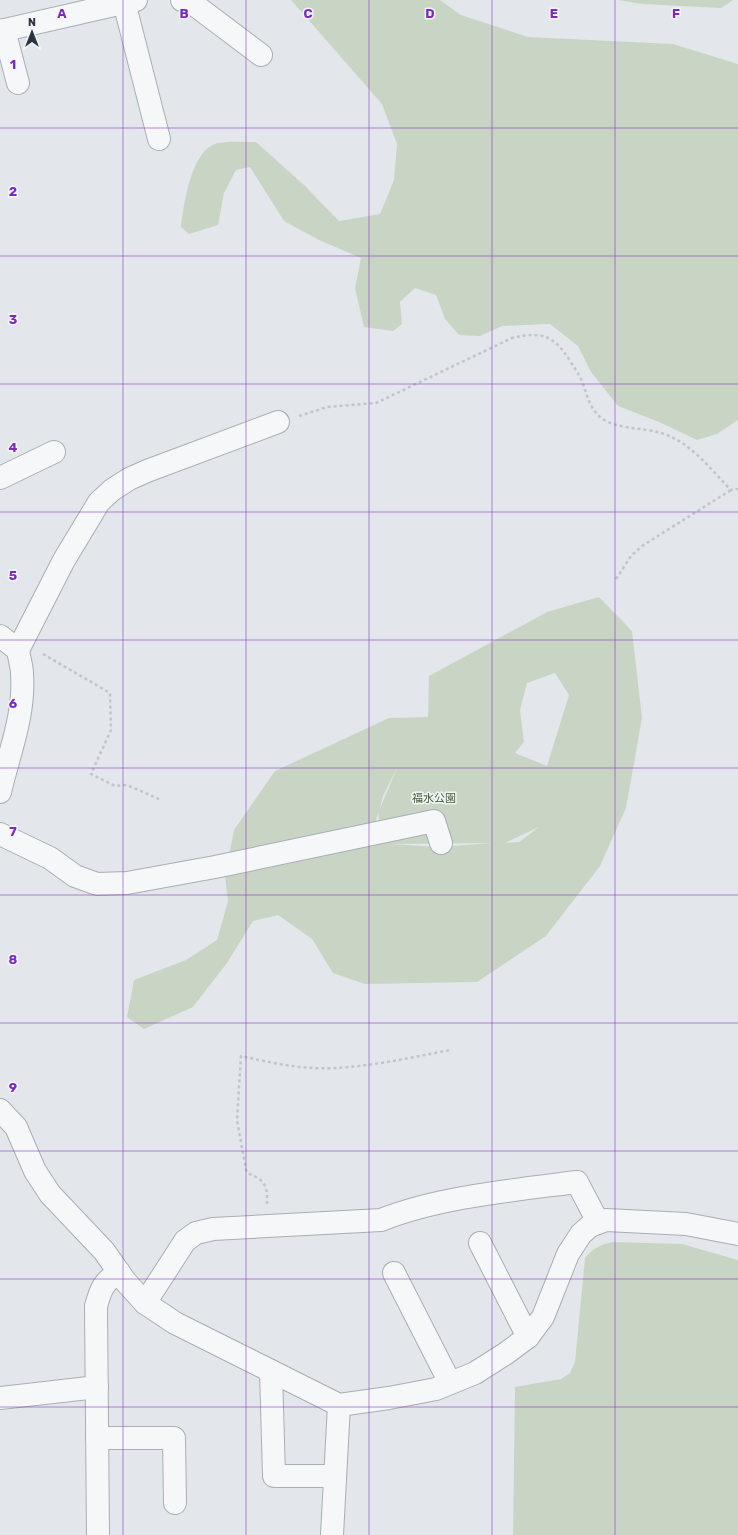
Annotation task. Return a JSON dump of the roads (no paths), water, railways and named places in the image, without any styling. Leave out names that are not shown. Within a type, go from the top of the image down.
[{"type":"street","points":[[182,0],[192,3],[261,55]]},
{"type":"street","points":[[18,83],[2,30],[130,1],[159,139]]},
{"type":"street","points":[[0,792],[17,733],[21,708],[22,674],[20,646],[64,560],[99,502],[112,490],[128,479],[278,422]]},
{"type":"street","points":[[0,478],[54,452]]},
{"type":"street","points":[[0,636],[20,646]]},
{"type":"street","points":[[0,834],[50,858],[75,876],[97,884],[127,883],[215,867],[434,821],[441,843]]},
{"type":"street","points":[[2,1117],[16,1127],[35,1171],[50,1194],[104,1251],[119,1272],[146,1303],[175,1323],[339,1404],[389,1398],[436,1389],[475,1373],[528,1337],[543,1317],[568,1254],[582,1234],[598,1222],[606,1220],[686,1224],[738,1234]]},
{"type":"street","points":[[146,1303],[185,1241],[196,1233],[213,1229],[381,1220],[401,1212],[450,1202],[576,1182],[598,1222]]},
{"type":"street","points":[[480,1243],[528,1337]]},
{"type":"street","points":[[98,1535],[96,1306],[102,1287],[108,1278],[119,1272]]},
{"type":"street","points":[[394,1273],[450,1383]]},
{"type":"street","points":[[271,1371],[274,1476],[335,1476]]},
{"type":"street","points":[[0,1398],[97,1387]]},
{"type":"street","points":[[332,1535],[339,1404]]},
{"type":"street","points":[[97,1438],[174,1438],[175,1503]]},
{"type":"park label","name":"福水公園","points":[[434,798]]}]
